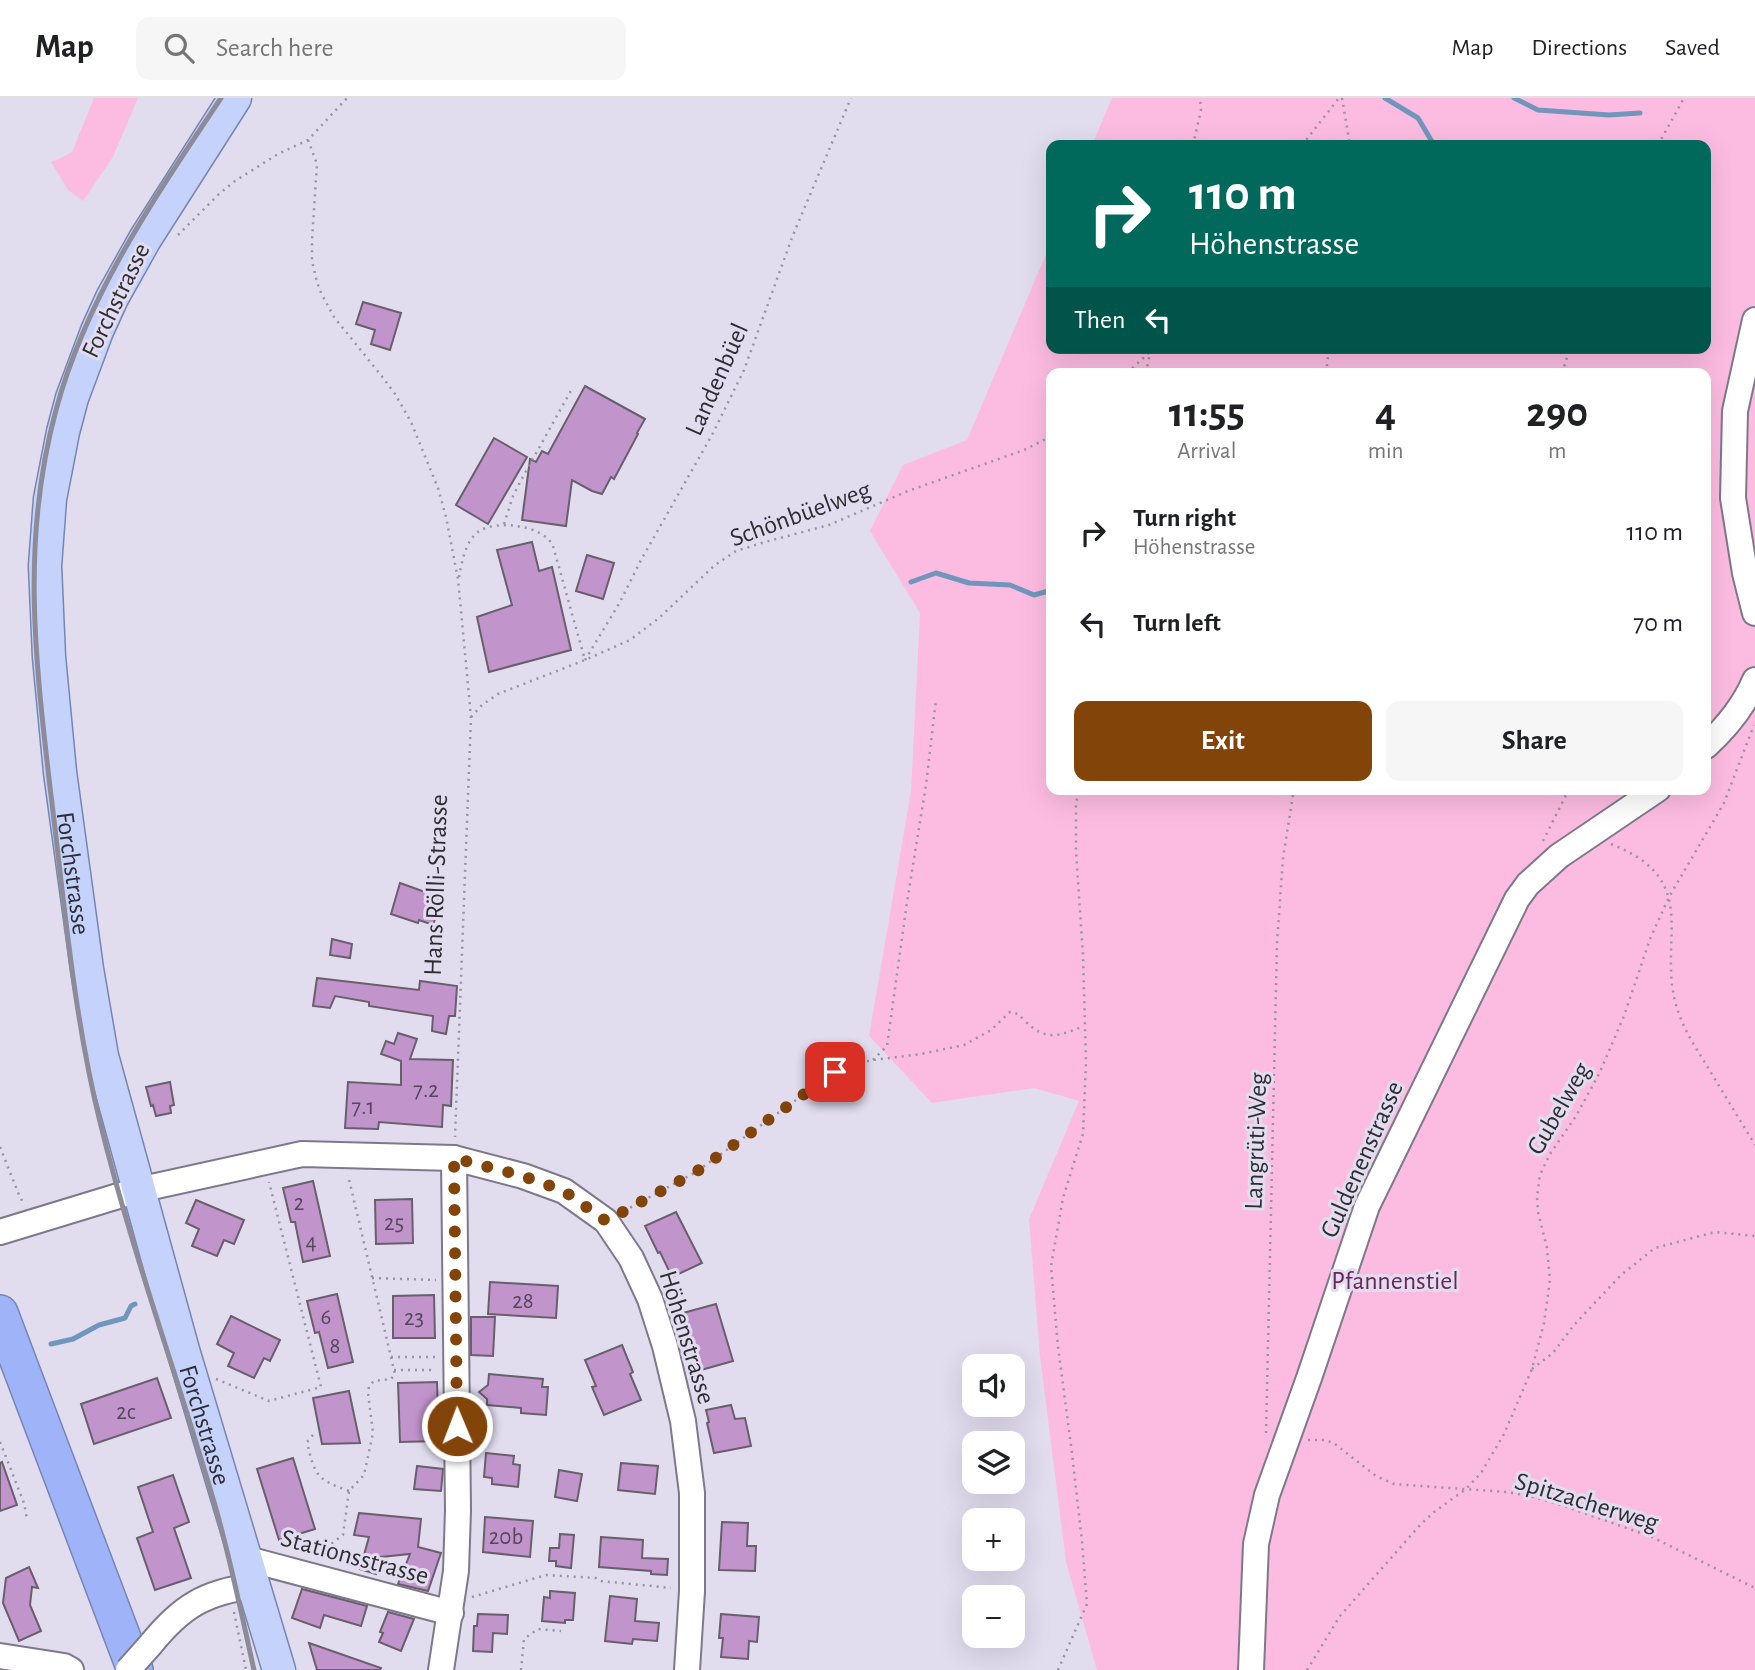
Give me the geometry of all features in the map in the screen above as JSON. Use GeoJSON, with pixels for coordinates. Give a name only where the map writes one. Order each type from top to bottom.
{"type":"FeatureCollection","features":[{"type":"Feature","properties":{"kind":"highway"},"geometry":{"type":"LineString","coordinates":[[0,1313],[143,1657]]}},
{"type":"Feature","properties":{"kind":"highway"},"geometry":{"type":"LineString","coordinates":[[0,1358],[119,1670]]}},
{"type":"Feature","properties":{"kind":"main road","name":"Forchstrasse"},"geometry":{"type":"LineString","coordinates":[[235,98],[145,239],[97,331],[72,398],[53,479],[45,566],[48,657],[60,772],[87,969],[102,1056],[242,1578],[279,1670]]}},
{"type":"Feature","properties":{"kind":"street"},"geometry":{"type":"LineString","coordinates":[[1755,320],[1735,411],[1733,498],[1745,573],[1755,613]]}},
{"type":"Feature","properties":{"kind":"street"},"geometry":{"type":"LineString","coordinates":[[1711,741],[1733,718],[1755,680]]}},
{"type":"Feature","properties":{"kind":"street","name":"Guldenenstrasse"},"geometry":{"type":"LineString","coordinates":[[1251,1670],[1256,1544],[1276,1443],[1367,1206],[1517,899],[1528,884],[1559,856],[1649,795]]}},
{"type":"Feature","properties":{"kind":"street","name":"Höhenstrasse"},"geometry":{"type":"LineString","coordinates":[[9,1230],[138,1190],[302,1154],[454,1158],[523,1176],[564,1191],[606,1221],[631,1258],[650,1299],[665,1346],[683,1421],[692,1493],[692,1591],[687,1670]]}},
{"type":"Feature","properties":{"kind":"street"},"geometry":{"type":"LineString","coordinates":[[441,1670],[456,1571],[458,1510],[454,1158]]}},
{"type":"Feature","properties":{"kind":"street","name":"Stationsstrasse"},"geometry":{"type":"LineString","coordinates":[[242,1578],[309,1575],[451,1608]]}},
{"type":"Feature","properties":{"kind":"street"},"geometry":{"type":"LineString","coordinates":[[128,1670],[143,1657],[168,1623],[188,1606],[242,1578]]}},
{"type":"Feature","properties":{"kind":"street"},"geometry":{"type":"LineString","coordinates":[[0,1656],[64,1666],[71,1670]]}},
{"type":"Feature","properties":{"kind":"path"},"geometry":{"type":"LineString","coordinates":[[145,239],[168,244],[235,181],[278,154],[308,140],[346,98]]}},
{"type":"Feature","properties":{"kind":"path","name":"Landenbüel"},"geometry":{"type":"LineString","coordinates":[[585,660],[712,435],[744,370],[793,235],[851,98]]}},
{"type":"Feature","properties":{"kind":"path"},"geometry":{"type":"LineString","coordinates":[[1194,140],[1201,110],[1200,98]]}},
{"type":"Feature","properties":{"kind":"path"},"geometry":{"type":"LineString","coordinates":[[1306,140],[1341,98]]}},
{"type":"Feature","properties":{"kind":"path"},"geometry":{"type":"LineString","coordinates":[[1341,98],[1349,140]]}},
{"type":"Feature","properties":{"kind":"path"},"geometry":{"type":"LineString","coordinates":[[1661,140],[1684,98]]}},
{"type":"Feature","properties":{"kind":"path","name":"Hans Rölli-Strasse"},"geometry":{"type":"LineString","coordinates":[[308,140],[317,164],[312,240],[312,261],[317,282],[334,317],[389,387],[411,422],[438,488],[458,579],[471,717],[454,1158]]}},
{"type":"Feature","properties":{"kind":"path"},"geometry":{"type":"LineString","coordinates":[[1132,368],[1148,354]]}},
{"type":"Feature","properties":{"kind":"path"},"geometry":{"type":"LineString","coordinates":[[504,524],[520,482],[573,387]]}},
{"type":"Feature","properties":{"kind":"path","name":"Schönbüelweg"},"geometry":{"type":"LineString","coordinates":[[471,717],[498,694],[614,648],[645,629],[715,565],[736,551],[829,525],[908,491],[1024,450],[1046,439]]}},
{"type":"Feature","properties":{"kind":"path"},"geometry":{"type":"LineString","coordinates":[[458,579],[464,554],[474,537],[485,528],[504,524],[548,537],[585,660]]}},
{"type":"Feature","properties":{"kind":"path"},"geometry":{"type":"LineString","coordinates":[[873,1060],[887,1045],[936,700]]}},
{"type":"Feature","properties":{"kind":"path","name":"Gubelweg"},"geometry":{"type":"LineString","coordinates":[[1307,1670],[1340,1616],[1391,1555],[1434,1512],[1466,1489],[1481,1473],[1495,1451],[1532,1369],[1544,1323],[1550,1280],[1548,1248],[1536,1197],[1540,1175],[1599,1074],[1624,1016],[1650,939],[1669,897],[1724,803],[1755,722]]}},
{"type":"Feature","properties":{"kind":"path"},"geometry":{"type":"LineString","coordinates":[[1058,1670],[1087,1604],[1051,1266],[1063,1198],[1083,1134],[1086,1062],[1076,850],[1077,795]]}},
{"type":"Feature","properties":{"kind":"path","name":"Langrüti-Weg"},"geometry":{"type":"LineString","coordinates":[[1276,1443],[1269,1263],[1277,943],[1283,858],[1293,795]]}},
{"type":"Feature","properties":{"kind":"path"},"geometry":{"type":"LineString","coordinates":[[1542,844],[1566,795]]}},
{"type":"Feature","properties":{"kind":"path"},"geometry":{"type":"LineString","coordinates":[[1587,838],[1620,848],[1646,863],[1656,873],[1669,897],[1672,919],[1670,969],[1675,1003],[1681,1020],[1755,1145]]}},
{"type":"Feature","properties":{"kind":"path"},"geometry":{"type":"LineString","coordinates":[[606,1221],[696,1172],[835,1072],[873,1060],[964,1045],[991,1031],[1010,1013],[1016,1013],[1036,1032],[1057,1036],[1085,1026]]}},
{"type":"Feature","properties":{"kind":"path"},"geometry":{"type":"LineString","coordinates":[[0,1147],[19,1195]]}},
{"type":"Feature","properties":{"kind":"path"},"geometry":{"type":"LineString","coordinates":[[309,1575],[319,1553],[343,1535],[349,1491],[364,1475],[373,1433],[369,1386],[374,1381],[391,1379],[395,1374],[344,1154]]}},
{"type":"Feature","properties":{"kind":"path"},"geometry":{"type":"LineString","coordinates":[[217,1380],[269,1401],[321,1387],[264,1162]]}},
{"type":"Feature","properties":{"kind":"path"},"geometry":{"type":"LineString","coordinates":[[1532,1369],[1553,1353],[1574,1325],[1621,1275],[1655,1248],[1715,1232],[1755,1236]]}},
{"type":"Feature","properties":{"kind":"path"},"geometry":{"type":"LineString","coordinates":[[373,1278],[455,1280]]}},
{"type":"Feature","properties":{"kind":"path"},"geometry":{"type":"LineString","coordinates":[[391,1357],[456,1364]]}},
{"type":"Feature","properties":{"kind":"path"},"geometry":{"type":"LineString","coordinates":[[394,1370],[456,1364]]}},
{"type":"Feature","properties":{"kind":"path"},"geometry":{"type":"LineString","coordinates":[[313,1435],[307,1442],[313,1467],[324,1482],[349,1491]]}},
{"type":"Feature","properties":{"kind":"path","name":"Spitzacherweg"},"geometry":{"type":"LineString","coordinates":[[1276,1443],[1326,1440],[1343,1448],[1377,1476],[1394,1484],[1518,1494],[1561,1505],[1652,1537],[1755,1588]]}},
{"type":"Feature","properties":{"kind":"path"},"geometry":{"type":"LineString","coordinates":[[0,1443],[24,1503],[27,1519]]}},
{"type":"Feature","properties":{"kind":"path"},"geometry":{"type":"LineString","coordinates":[[451,1608],[546,1575],[596,1578],[601,1581],[692,1591]]}},
{"type":"Feature","properties":{"kind":"path"},"geometry":{"type":"LineString","coordinates":[[242,1578],[246,1670]]}},
{"type":"Feature","properties":{"kind":"path"},"geometry":{"type":"LineString","coordinates":[[521,1670],[524,1639],[538,1629],[561,1631]]}},
{"type":"Feature","properties":{"kind":"green space"},"geometry":{"type":"Polygon","coordinates":[[[94,98],[138,98],[113,157],[83,201],[68,190],[51,162],[72,152],[94,98]]]}},
{"type":"Feature","properties":{"kind":"green space","name":"Pfannenstiel"},"geometry":{"type":"Polygon","coordinates":[[[1112,98],[1755,98],[1755,1670],[1097,1670],[1066,1562],[1040,1356],[1029,1219],[1079,1101],[1034,1088],[932,1103],[869,1036],[911,791],[920,613],[870,531],[903,465],[967,440],[1046,254],[1046,354],[1711,354],[1711,140],[1094,140],[1112,98]]]}},
{"type":"Feature","properties":{"kind":"building"},"geometry":{"type":"Polygon","coordinates":[[[363,302],[401,313],[390,350],[371,344],[375,330],[356,324],[363,302]]]}},
{"type":"Feature","properties":{"kind":"building"},"geometry":{"type":"Polygon","coordinates":[[[585,386],[645,419],[638,434],[614,479],[611,477],[602,494],[572,480],[566,526],[522,520],[530,459],[536,462],[542,451],[548,454],[585,386]]]}},
{"type":"Feature","properties":{"kind":"building"},"geometry":{"type":"Polygon","coordinates":[[[494,438],[527,457],[488,524],[456,505],[494,438]]]}},
{"type":"Feature","properties":{"kind":"building"},"geometry":{"type":"Polygon","coordinates":[[[532,542],[539,571],[552,567],[571,650],[489,672],[477,617],[512,605],[497,550],[532,542]]]}},
{"type":"Feature","properties":{"kind":"building"},"geometry":{"type":"Polygon","coordinates":[[[587,555],[614,563],[603,599],[576,591],[587,555]]]}},
{"type":"Feature","properties":{"kind":"building"},"geometry":{"type":"Polygon","coordinates":[[[400,883],[442,898],[433,925],[391,914],[400,883]]]}},
{"type":"Feature","properties":{"kind":"building"},"geometry":{"type":"Polygon","coordinates":[[[332,939],[352,944],[350,958],[330,955],[332,939]]]}},
{"type":"Feature","properties":{"kind":"building"},"geometry":{"type":"Polygon","coordinates":[[[317,978],[419,990],[420,981],[457,986],[455,1016],[449,1016],[446,1034],[432,1031],[433,1016],[369,1006],[369,1002],[335,996],[330,1008],[313,1006],[317,978]]]}},
{"type":"Feature","properties":{"kind":"building"},"geometry":{"type":"Polygon","coordinates":[[[398,1033],[417,1039],[410,1059],[453,1060],[451,1106],[443,1105],[442,1127],[379,1122],[378,1129],[345,1128],[348,1082],[401,1085],[401,1061],[381,1054],[386,1041],[394,1044],[398,1033]]]}},
{"type":"Feature","properties":{"kind":"building"},"geometry":{"type":"Polygon","coordinates":[[[170,1082],[174,1105],[170,1106],[171,1113],[156,1116],[146,1087],[170,1082]]]}},
{"type":"Feature","properties":{"kind":"building"},"geometry":{"type":"Polygon","coordinates":[[[313,1181],[330,1256],[303,1262],[295,1222],[291,1222],[283,1188],[313,1181]]]}},
{"type":"Feature","properties":{"kind":"building"},"geometry":{"type":"Polygon","coordinates":[[[412,1199],[413,1243],[376,1244],[375,1200],[412,1199]]]}},
{"type":"Feature","properties":{"kind":"building"},"geometry":{"type":"Polygon","coordinates":[[[196,1200],[244,1220],[234,1244],[224,1240],[217,1256],[192,1246],[199,1229],[186,1223],[196,1200]]]}},
{"type":"Feature","properties":{"kind":"building"},"geometry":{"type":"Polygon","coordinates":[[[676,1212],[702,1263],[672,1277],[645,1226],[676,1212]]]}},
{"type":"Feature","properties":{"kind":"building"},"geometry":{"type":"Polygon","coordinates":[[[490,1282],[558,1286],[556,1318],[488,1314],[490,1282]]]}},
{"type":"Feature","properties":{"kind":"building"},"geometry":{"type":"Polygon","coordinates":[[[337,1294],[353,1362],[328,1368],[319,1332],[315,1333],[307,1301],[337,1294]]]}},
{"type":"Feature","properties":{"kind":"building"},"geometry":{"type":"Polygon","coordinates":[[[434,1295],[435,1338],[393,1338],[393,1296],[434,1295]]]}},
{"type":"Feature","properties":{"kind":"building"},"geometry":{"type":"Polygon","coordinates":[[[716,1304],[733,1361],[701,1370],[683,1313],[716,1304]]]}},
{"type":"Feature","properties":{"kind":"building"},"geometry":{"type":"Polygon","coordinates":[[[231,1316],[280,1340],[270,1361],[264,1358],[254,1378],[228,1366],[234,1353],[217,1344],[231,1316]]]}},
{"type":"Feature","properties":{"kind":"building"},"geometry":{"type":"Polygon","coordinates":[[[471,1317],[495,1317],[493,1356],[471,1355],[471,1317]]]}},
{"type":"Feature","properties":{"kind":"building"},"geometry":{"type":"Polygon","coordinates":[[[622,1345],[641,1400],[604,1415],[592,1387],[596,1386],[585,1360],[622,1345]]]}},
{"type":"Feature","properties":{"kind":"building"},"geometry":{"type":"Polygon","coordinates":[[[489,1374],[543,1379],[542,1387],[548,1387],[546,1415],[521,1413],[521,1408],[487,1405],[487,1399],[479,1392],[488,1385],[489,1374]]]}},
{"type":"Feature","properties":{"kind":"building"},"geometry":{"type":"Polygon","coordinates":[[[157,1378],[171,1418],[94,1444],[81,1404],[157,1378]]]}},
{"type":"Feature","properties":{"kind":"building"},"geometry":{"type":"Polygon","coordinates":[[[437,1382],[439,1441],[400,1442],[398,1383],[437,1382]]]}},
{"type":"Feature","properties":{"kind":"building"},"geometry":{"type":"Polygon","coordinates":[[[349,1391],[360,1443],[322,1444],[313,1398],[349,1391]]]}},
{"type":"Feature","properties":{"kind":"building"},"geometry":{"type":"Polygon","coordinates":[[[731,1405],[735,1419],[745,1418],[751,1446],[714,1453],[706,1410],[731,1405]]]}},
{"type":"Feature","properties":{"kind":"building"},"geometry":{"type":"Polygon","coordinates":[[[486,1453],[514,1456],[513,1464],[520,1465],[518,1487],[492,1484],[492,1478],[484,1477],[486,1453]]]}},
{"type":"Feature","properties":{"kind":"building"},"geometry":{"type":"Polygon","coordinates":[[[293,1458],[315,1529],[279,1540],[257,1469],[293,1458]]]}},
{"type":"Feature","properties":{"kind":"building"},"geometry":{"type":"Polygon","coordinates":[[[2,1462],[17,1505],[0,1511],[0,1463],[2,1462]]]}},
{"type":"Feature","properties":{"kind":"building"},"geometry":{"type":"Polygon","coordinates":[[[621,1463],[658,1466],[655,1494],[618,1490],[621,1463]]]}},
{"type":"Feature","properties":{"kind":"building"},"geometry":{"type":"Polygon","coordinates":[[[417,1466],[443,1469],[441,1491],[414,1489],[417,1466]]]}},
{"type":"Feature","properties":{"kind":"building"},"geometry":{"type":"Polygon","coordinates":[[[559,1470],[582,1474],[577,1501],[555,1497],[559,1470]]]}},
{"type":"Feature","properties":{"kind":"building"},"geometry":{"type":"Polygon","coordinates":[[[173,1475],[189,1522],[174,1528],[191,1578],[155,1590],[137,1538],[153,1532],[138,1487],[173,1475]]]}},
{"type":"Feature","properties":{"kind":"building"},"geometry":{"type":"Polygon","coordinates":[[[359,1513],[421,1519],[418,1547],[441,1553],[428,1591],[398,1584],[410,1554],[381,1557],[376,1574],[360,1569],[369,1537],[354,1535],[359,1513]]]}},
{"type":"Feature","properties":{"kind":"building"},"geometry":{"type":"Polygon","coordinates":[[[485,1517],[533,1521],[530,1557],[483,1552],[485,1517]]]}},
{"type":"Feature","properties":{"kind":"building"},"geometry":{"type":"Polygon","coordinates":[[[722,1522],[748,1523],[747,1546],[756,1546],[755,1571],[719,1570],[722,1522]]]}},
{"type":"Feature","properties":{"kind":"building"},"geometry":{"type":"Polygon","coordinates":[[[560,1534],[574,1535],[571,1568],[556,1566],[556,1561],[549,1561],[550,1548],[559,1548],[560,1534]]]}},
{"type":"Feature","properties":{"kind":"building"},"geometry":{"type":"Polygon","coordinates":[[[601,1537],[643,1540],[642,1558],[668,1559],[667,1575],[651,1574],[651,1571],[599,1567],[601,1537]]]}},
{"type":"Feature","properties":{"kind":"building"},"geometry":{"type":"Polygon","coordinates":[[[29,1567],[38,1588],[32,1587],[30,1605],[41,1631],[19,1641],[3,1603],[6,1578],[29,1567]]]}},
{"type":"Feature","properties":{"kind":"building"},"geometry":{"type":"Polygon","coordinates":[[[302,1589],[367,1606],[361,1626],[324,1615],[320,1628],[292,1618],[302,1589]]]}},
{"type":"Feature","properties":{"kind":"building"},"geometry":{"type":"Polygon","coordinates":[[[550,1591],[575,1593],[573,1620],[565,1620],[565,1623],[542,1621],[544,1597],[550,1598],[550,1591]]]}},
{"type":"Feature","properties":{"kind":"building"},"geometry":{"type":"Polygon","coordinates":[[[610,1596],[637,1599],[635,1621],[659,1623],[657,1641],[633,1639],[632,1644],[605,1641],[610,1596]]]}},
{"type":"Feature","properties":{"kind":"building"},"geometry":{"type":"Polygon","coordinates":[[[388,1612],[414,1619],[401,1651],[379,1642],[388,1612]]]}},
{"type":"Feature","properties":{"kind":"building"},"geometry":{"type":"Polygon","coordinates":[[[478,1614],[508,1615],[507,1634],[493,1633],[492,1652],[473,1651],[474,1626],[477,1626],[478,1614]]]}},
{"type":"Feature","properties":{"kind":"building"},"geometry":{"type":"Polygon","coordinates":[[[721,1614],[759,1617],[757,1642],[749,1641],[748,1659],[721,1657],[721,1614]]]}},
{"type":"Feature","properties":{"kind":"building"},"geometry":{"type":"Polygon","coordinates":[[[309,1643],[381,1668],[317,1670],[309,1643]]]}},
{"type":"Feature","properties":{"kind":"waterway"},"geometry":{"type":"LineString","coordinates":[[1385,98],[1418,118],[1431,140]]}},
{"type":"Feature","properties":{"kind":"waterway"},"geometry":{"type":"LineString","coordinates":[[1514,98],[1538,110],[1609,115],[1640,113]]}},
{"type":"Feature","properties":{"kind":"waterway"},"geometry":{"type":"LineString","coordinates":[[911,582],[936,573],[969,583],[1010,585],[1034,595],[1046,592]]}},
{"type":"Feature","properties":{"kind":"waterway"},"geometry":{"type":"LineString","coordinates":[[51,1344],[73,1339],[99,1325],[125,1318],[135,1304]]}},
{"type":"Feature","properties":{"kind":"railway"},"geometry":{"type":"LineString","coordinates":[[221,98],[125,248],[104,287],[69,368],[45,458],[38,505],[34,598],[50,787],[70,956],[91,1081],[126,1220],[216,1509],[254,1670]]}},
{"type":"Feature","properties":{"kind":"route"},"geometry":{"type":"LineString","coordinates":[[457,1426],[454,1158],[523,1176],[564,1191],[606,1221],[696,1172],[835,1072]]}}]}
